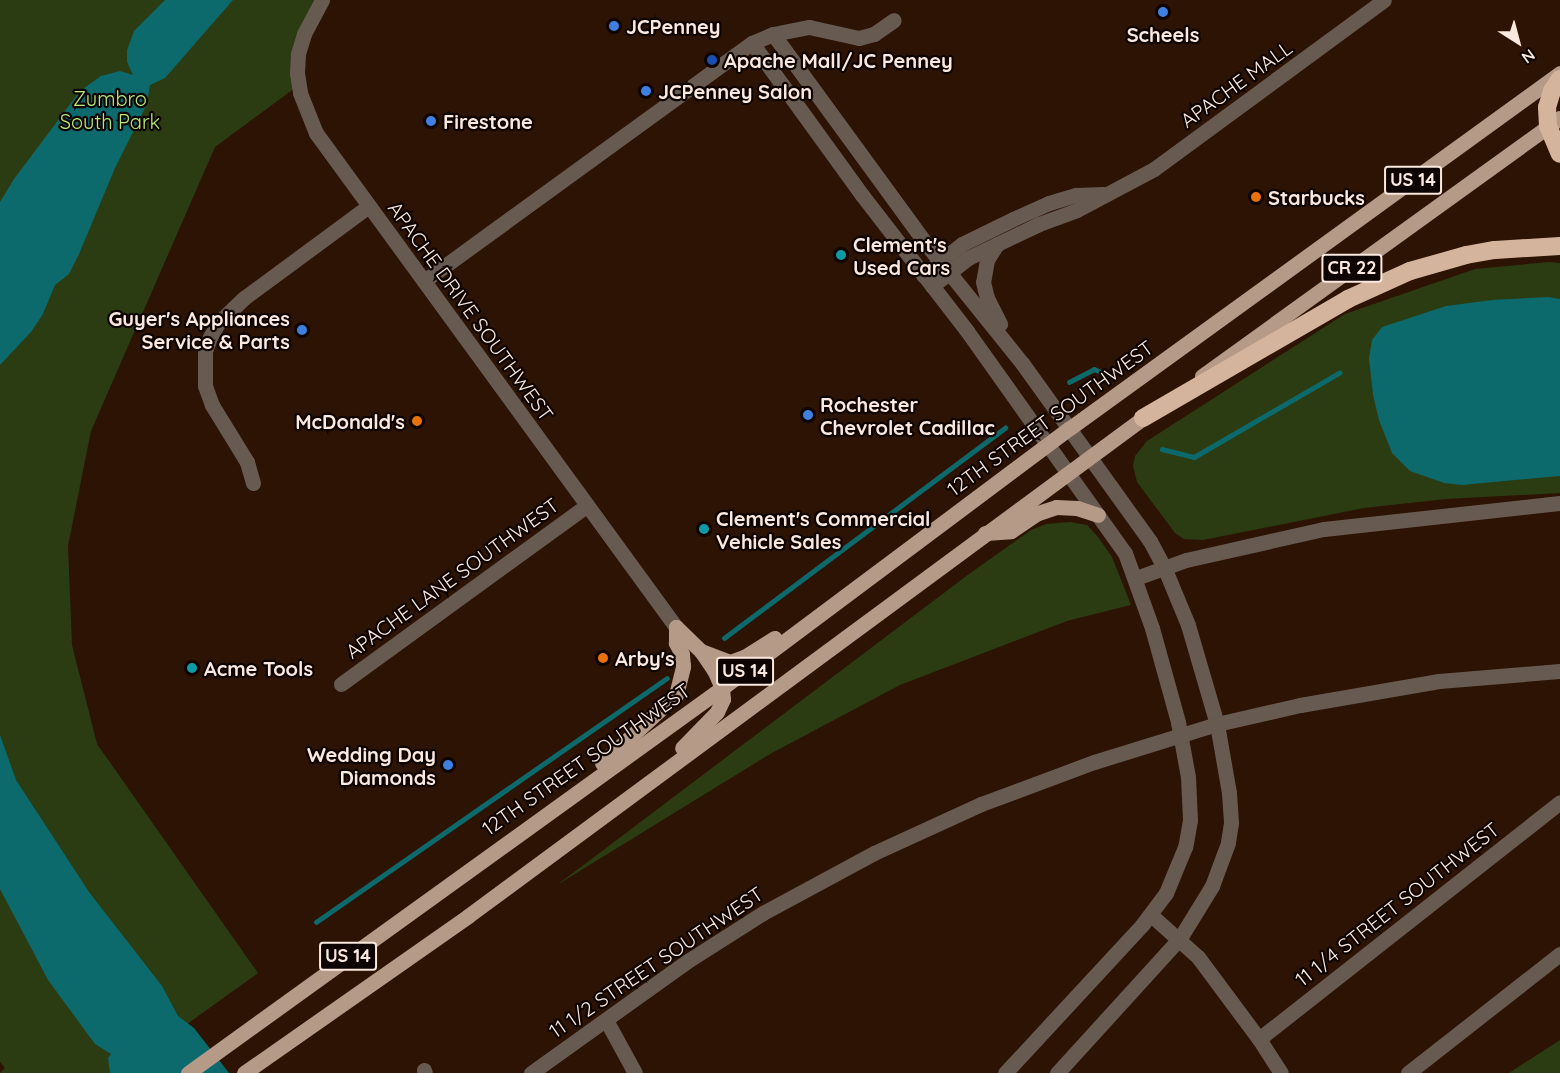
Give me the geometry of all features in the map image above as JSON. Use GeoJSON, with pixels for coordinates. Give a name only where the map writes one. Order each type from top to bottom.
{"type":"FeatureCollection","features":[{"type":"Feature","properties":{"kind":"highway"},"geometry":{"type":"LineString","coordinates":[[1560,79],[1549,99],[1560,154]]}},
{"type":"Feature","properties":{"kind":"highway","name":"US 14"},"geometry":{"type":"LineString","coordinates":[[1143,418],[1348,299],[1410,271],[1456,257],[1495,250],[1560,246]]}},
{"type":"Feature","properties":{"kind":"main road","name":"12TH STREET SOUTHWEST"},"geometry":{"type":"LineString","coordinates":[[188,1073],[565,798],[722,688],[1048,444],[1560,73]]}},
{"type":"Feature","properties":{"kind":"main road","name":"CR 22"},"geometry":{"type":"LineString","coordinates":[[1143,418],[1554,122]]}},
{"type":"Feature","properties":{"kind":"main road","name":"US 14"},"geometry":{"type":"LineString","coordinates":[[244,1073],[468,916],[1143,418]]}},
{"type":"Feature","properties":{"kind":"main road"},"geometry":{"type":"LineString","coordinates":[[986,533],[1011,531],[1038,513],[1056,507],[1077,508],[1098,515]]}},
{"type":"Feature","properties":{"kind":"main road"},"geometry":{"type":"LineString","coordinates":[[640,789],[717,712],[723,699],[722,688],[701,651],[676,627]]}},
{"type":"Feature","properties":{"kind":"main road"},"geometry":{"type":"LineString","coordinates":[[565,798],[676,695],[684,666],[682,654],[676,643],[676,627]]}},
{"type":"Feature","properties":{"kind":"main road"},"geometry":{"type":"LineString","coordinates":[[701,651],[729,662],[744,657],[777,636],[796,633]]}},
{"type":"Feature","properties":{"kind":"street","name":"APACHE DRIVE SOUTHWEST"},"geometry":{"type":"LineString","coordinates":[[322,0],[304,34],[298,54],[300,93],[316,133],[676,627]]}},
{"type":"Feature","properties":{"kind":"street","name":"APACHE MALL"},"geometry":{"type":"LineString","coordinates":[[946,266],[1077,210],[1154,169],[1384,0]]}},
{"type":"Feature","properties":{"kind":"street"},"geometry":{"type":"LineString","coordinates":[[424,281],[752,43],[773,34],[809,27],[859,38],[874,34],[894,20]]}},
{"type":"Feature","properties":{"kind":"street"},"geometry":{"type":"LineString","coordinates":[[773,34],[923,240],[1022,363],[1150,541],[1164,567],[1188,625],[1217,724],[1229,793],[1231,823],[1228,843],[1212,886],[1180,938],[1057,1073]]}},
{"type":"Feature","properties":{"kind":"street"},"geometry":{"type":"LineString","coordinates":[[752,43],[1048,444],[1125,553],[1136,578],[1181,735],[1188,777],[1190,820],[1176,872],[1151,915],[1005,1073]]}},
{"type":"Feature","properties":{"kind":"street"},"geometry":{"type":"LineString","coordinates":[[927,280],[946,266],[962,244],[1049,204],[1076,195],[1109,194]]}},
{"type":"Feature","properties":{"kind":"street"},"geometry":{"type":"LineString","coordinates":[[253,483],[247,462],[212,405],[205,386],[205,351],[210,337],[218,323],[244,298],[369,206]]}},
{"type":"Feature","properties":{"kind":"street"},"geometry":{"type":"LineString","coordinates":[[999,242],[987,260],[983,282],[987,298],[1022,363]]}},
{"type":"Feature","properties":{"kind":"street"},"geometry":{"type":"LineString","coordinates":[[1136,578],[1164,567],[1249,544],[1324,529],[1560,503]]}},
{"type":"Feature","properties":{"kind":"street","name":"APACHE LANE SOUTHWEST"},"geometry":{"type":"LineString","coordinates":[[341,684],[587,506]]}},
{"type":"Feature","properties":{"kind":"street","name":"11 1/2 STREET SOUTHWEST"},"geometry":{"type":"LineString","coordinates":[[531,1073],[686,962],[763,913],[874,854],[981,804],[1094,762],[1217,724],[1335,698],[1439,681],[1560,672]]}},
{"type":"Feature","properties":{"kind":"street","name":"11 1/4 STREET SOUTHWEST"},"geometry":{"type":"LineString","coordinates":[[1259,1039],[1560,802]]}},
{"type":"Feature","properties":{"kind":"street"},"geometry":{"type":"LineString","coordinates":[[1151,915],[1180,938],[1259,1039],[1281,1073]]}},
{"type":"Feature","properties":{"kind":"street"},"geometry":{"type":"LineString","coordinates":[[1408,1073],[1560,954]]}},
{"type":"Feature","properties":{"kind":"street"},"geometry":{"type":"LineString","coordinates":[[606,1020],[635,1073]]}},
{"type":"Feature","properties":{"kind":"green space","name":"Zumbro South Park"},"geometry":{"type":"Polygon","coordinates":[[[0,0],[322,0],[312,19],[299,85],[215,147],[91,431],[68,546],[72,645],[97,744],[258,973],[119,1073],[0,1073],[5,1068],[0,1062],[0,0]]]}},
{"type":"Feature","properties":{"kind":"green space"},"geometry":{"type":"Polygon","coordinates":[[[1560,263],[1560,493],[1446,499],[1364,508],[1203,540],[1184,539],[1175,533],[1137,482],[1133,466],[1135,456],[1147,441],[1345,314],[1475,269],[1560,263]]]}},
{"type":"Feature","properties":{"kind":"green space"},"geometry":{"type":"Polygon","coordinates":[[[1070,522],[1087,525],[1098,537],[1112,557],[1131,605],[1067,621],[900,685],[770,754],[557,885],[969,574],[1031,530],[1046,524],[1070,522]]]}},
{"type":"Feature","properties":{"kind":"green space"},"geometry":{"type":"Polygon","coordinates":[[[1560,1040],[1560,1073],[1509,1073],[1518,1067],[1560,1040]]]}},
{"type":"Feature","properties":{"kind":"water"},"geometry":{"type":"Polygon","coordinates":[[[165,0],[233,0],[165,78],[150,85],[147,104],[115,168],[69,274],[55,285],[43,314],[31,332],[0,365],[0,202],[14,179],[80,91],[101,76],[120,71],[133,75],[127,62],[127,50],[134,31],[165,0]]]}},
{"type":"Feature","properties":{"kind":"water"},"geometry":{"type":"Polygon","coordinates":[[[1548,297],[1560,299],[1560,476],[1462,485],[1444,483],[1410,471],[1392,453],[1379,420],[1373,395],[1369,358],[1372,340],[1382,327],[1446,306],[1492,300],[1548,297]]]}},
{"type":"Feature","properties":{"kind":"water"},"geometry":{"type":"Polygon","coordinates":[[[0,735],[16,780],[89,892],[162,986],[178,1016],[194,1028],[229,1073],[110,1073],[108,1058],[111,1054],[95,1044],[48,980],[0,889],[0,735]]]}},
{"type":"Feature","properties":{"kind":"waterway"},"geometry":{"type":"LineString","coordinates":[[1069,382],[1094,369],[1108,375]]}},
{"type":"Feature","properties":{"kind":"waterway"},"geometry":{"type":"LineString","coordinates":[[1162,449],[1194,457],[1339,373]]}},
{"type":"Feature","properties":{"kind":"waterway"},"geometry":{"type":"LineString","coordinates":[[724,638],[1005,428]]}},
{"type":"Feature","properties":{"kind":"waterway"},"geometry":{"type":"LineString","coordinates":[[316,922],[667,678]]}},
{"type":"Feature","properties":{"kind":"place","name":"Scheels"},"geometry":{"type":"Point","coordinates":[1163,12]}},
{"type":"Feature","properties":{"kind":"place","name":"JCPenney"},"geometry":{"type":"Point","coordinates":[614,26]}},
{"type":"Feature","properties":{"kind":"place","name":"Apache Mall/JC Penney"},"geometry":{"type":"Point","coordinates":[712,60]}},
{"type":"Feature","properties":{"kind":"place","name":"JCPenney Salon"},"geometry":{"type":"Point","coordinates":[646,91]}},
{"type":"Feature","properties":{"kind":"place","name":"Firestone"},"geometry":{"type":"Point","coordinates":[431,121]}},
{"type":"Feature","properties":{"kind":"place","name":"Starbucks"},"geometry":{"type":"Point","coordinates":[1256,197]}},
{"type":"Feature","properties":{"kind":"place","name":"Clement's Used Cars"},"geometry":{"type":"Point","coordinates":[841,255]}},
{"type":"Feature","properties":{"kind":"place","name":"Guyer's Appliances Service & Parts"},"geometry":{"type":"Point","coordinates":[302,330]}},
{"type":"Feature","properties":{"kind":"place","name":"Rochester Chevrolet Cadillac"},"geometry":{"type":"Point","coordinates":[808,415]}},
{"type":"Feature","properties":{"kind":"place","name":"McDonald's"},"geometry":{"type":"Point","coordinates":[417,421]}},
{"type":"Feature","properties":{"kind":"place","name":"Clement's Commercial Vehicle Sales"},"geometry":{"type":"Point","coordinates":[704,529]}},
{"type":"Feature","properties":{"kind":"place","name":"Arby's"},"geometry":{"type":"Point","coordinates":[603,658]}},
{"type":"Feature","properties":{"kind":"place","name":"Acme Tools"},"geometry":{"type":"Point","coordinates":[192,668]}},
{"type":"Feature","properties":{"kind":"place","name":"Wedding Day Diamonds"},"geometry":{"type":"Point","coordinates":[448,765]}}]}
